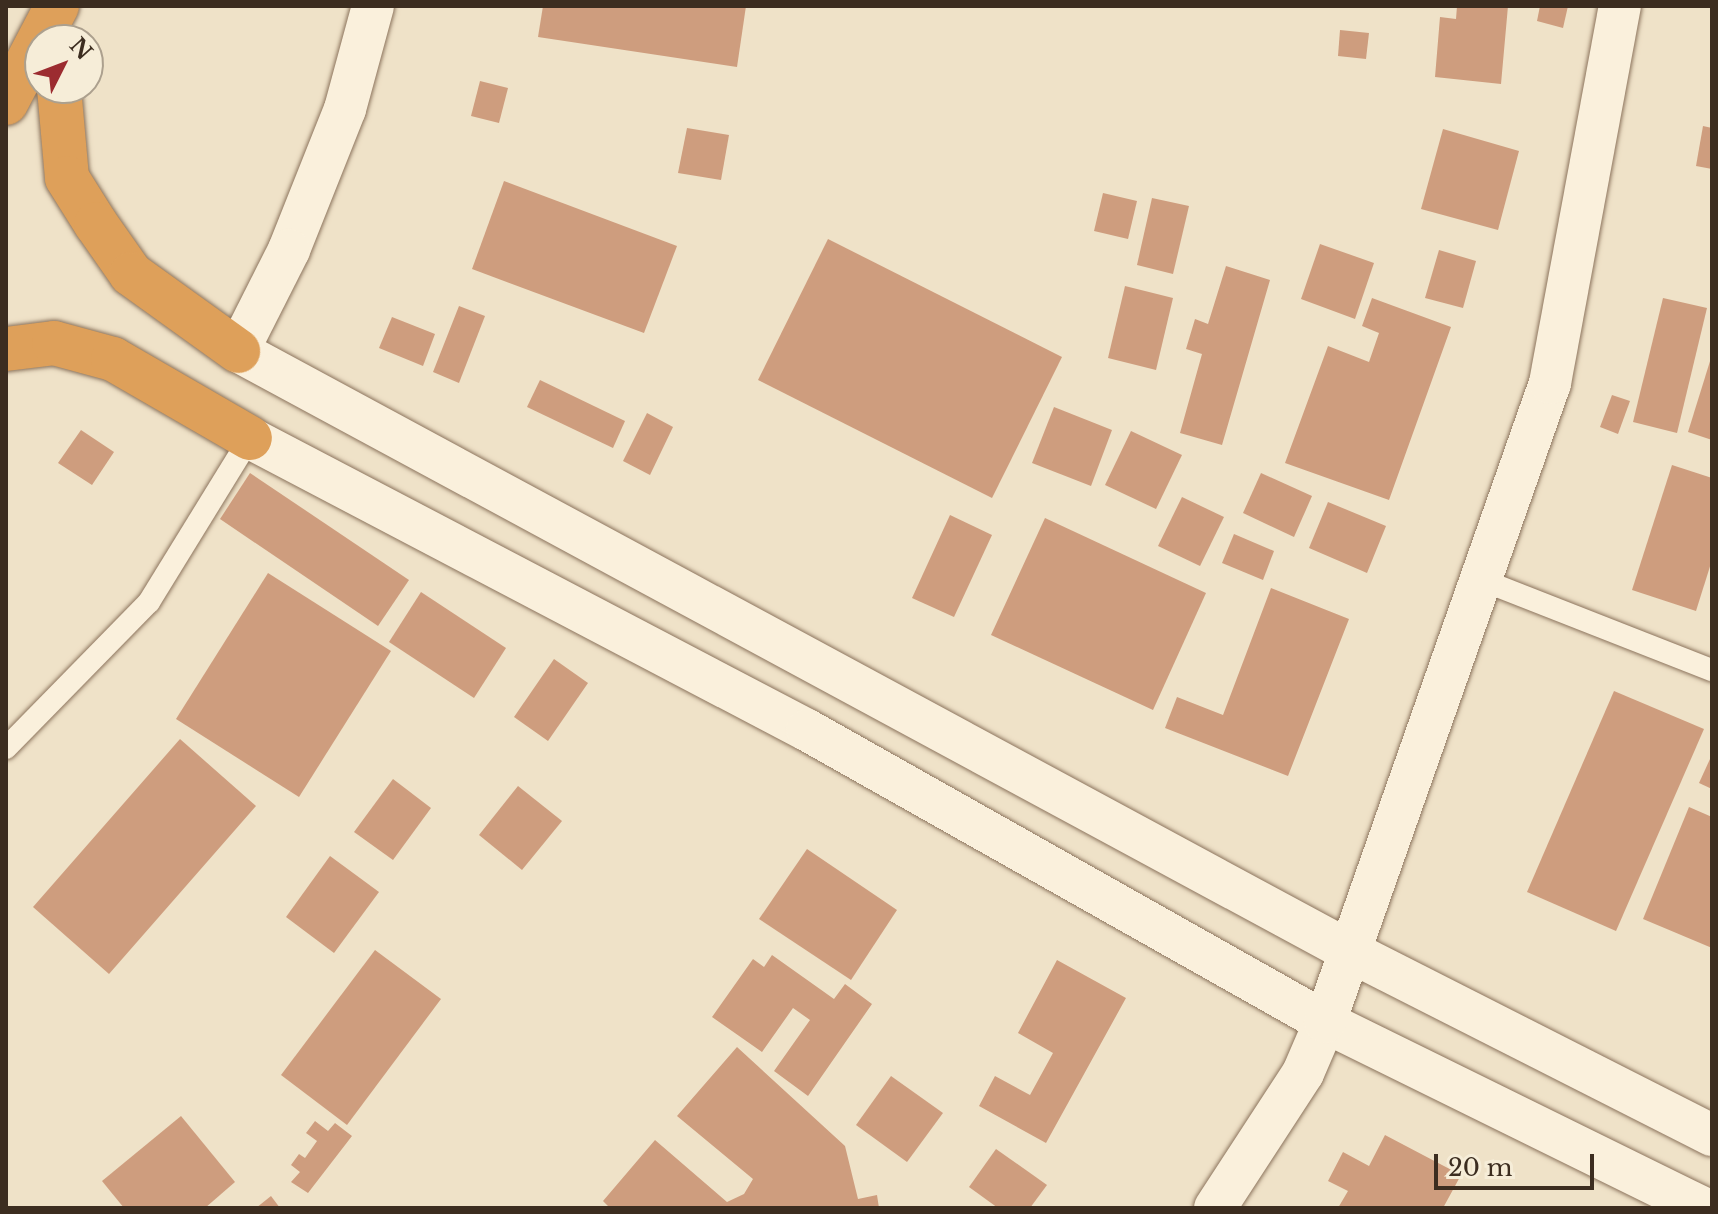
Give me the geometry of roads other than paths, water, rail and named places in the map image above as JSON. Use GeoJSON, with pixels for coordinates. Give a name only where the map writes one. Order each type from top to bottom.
{"type":"FeatureCollection","features":[{"type":"Feature","properties":{"kind":"highway"},"geometry":{"type":"LineString","coordinates":[[6,103],[24,71]]}},
{"type":"Feature","properties":{"kind":"highway"},"geometry":{"type":"LineString","coordinates":[[60,104],[67,178],[131,274],[238,351]]}},
{"type":"Feature","properties":{"kind":"highway"},"geometry":{"type":"LineString","coordinates":[[6,349],[54,343],[113,359],[250,438]]}},
{"type":"Feature","properties":{"kind":"street"},"geometry":{"type":"LineString","coordinates":[[373,6],[345,109],[289,250],[238,351],[1353,953],[1712,1135]]}},
{"type":"Feature","properties":{"kind":"street"},"geometry":{"type":"LineString","coordinates":[[1215,1208],[1303,1073],[1325,1022],[1353,953],[1550,383],[1620,6]]}},
{"type":"Feature","properties":{"kind":"street"},"geometry":{"type":"LineString","coordinates":[[250,438],[807,730],[1325,1022],[1703,1208]]}},
{"type":"Feature","properties":{"kind":"lane"},"geometry":{"type":"LineString","coordinates":[[6,748],[149,602],[250,438]]}},
{"type":"Feature","properties":{"kind":"lane"},"geometry":{"type":"LineString","coordinates":[[1482,580],[1712,670]]}}]}
